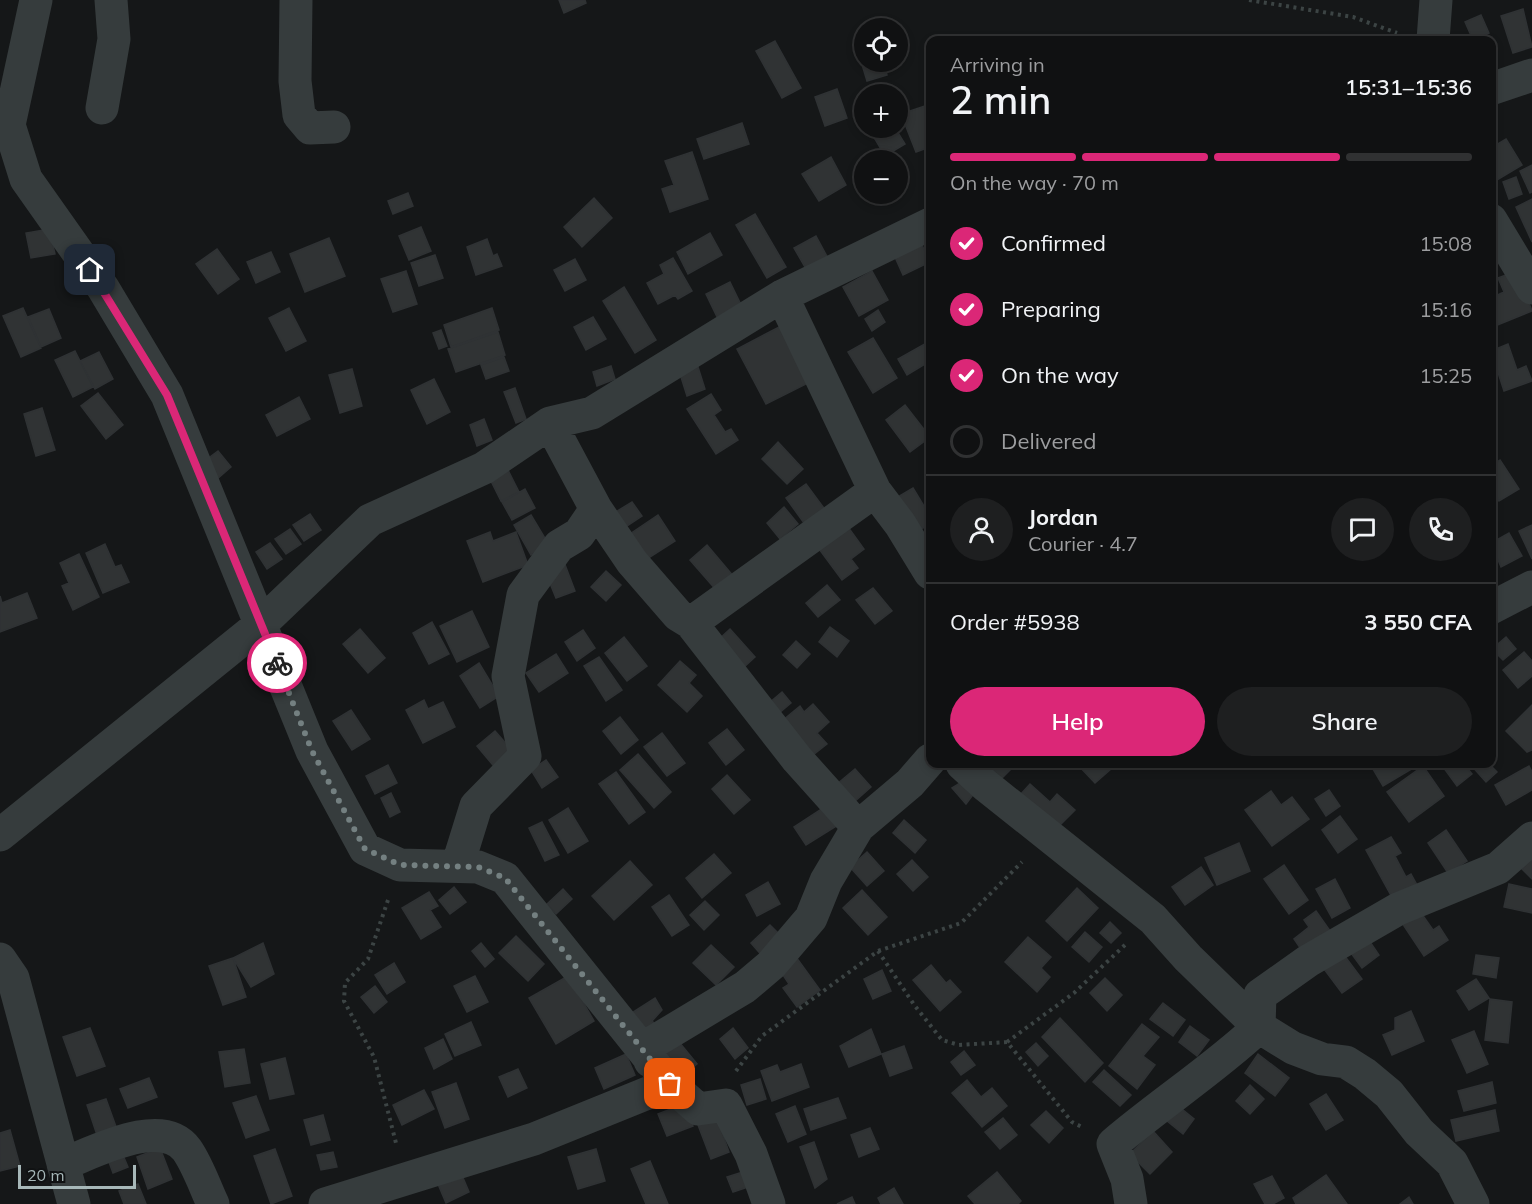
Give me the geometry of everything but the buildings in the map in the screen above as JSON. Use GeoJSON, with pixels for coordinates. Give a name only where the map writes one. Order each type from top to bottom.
{"type":"FeatureCollection","features":[{"type":"Feature","properties":{"kind":"street"},"geometry":{"type":"LineString","coordinates":[[36,0],[9,125],[26,179],[103,288],[167,395],[312,751],[365,849],[400,865],[458,864],[478,867],[505,878],[660,1073],[699,1109],[726,1105],[751,1154],[769,1204]]}},
{"type":"Feature","properties":{"kind":"street"},"geometry":{"type":"LineString","coordinates":[[102,108],[114,39],[111,0]]}},
{"type":"Feature","properties":{"kind":"street"},"geometry":{"type":"LineString","coordinates":[[296,0],[295,81],[299,115],[310,128],[334,127]]}},
{"type":"Feature","properties":{"kind":"street"},"geometry":{"type":"LineString","coordinates":[[1420,36],[1436,0]]}},
{"type":"Feature","properties":{"kind":"street"},"geometry":{"type":"LineString","coordinates":[[1496,87],[1532,75]]}},
{"type":"Feature","properties":{"kind":"street"},"geometry":{"type":"LineString","coordinates":[[0,835],[261,624],[370,520],[484,468],[550,423],[591,413],[782,297],[926,226]]}},
{"type":"Feature","properties":{"kind":"street"},"geometry":{"type":"LineString","coordinates":[[1496,228],[1532,288]]}},
{"type":"Feature","properties":{"kind":"street"},"geometry":{"type":"LineString","coordinates":[[782,297],[874,491],[900,524],[926,566]]}},
{"type":"Feature","properties":{"kind":"street"},"geometry":{"type":"LineString","coordinates":[[550,423],[596,509],[632,562],[678,615],[691,624],[797,759],[858,826]]}},
{"type":"Feature","properties":{"kind":"street"},"geometry":{"type":"LineString","coordinates":[[691,624],[874,491]]}},
{"type":"Feature","properties":{"kind":"street"},"geometry":{"type":"LineString","coordinates":[[458,864],[476,806],[525,756],[508,676],[523,595],[559,546],[579,534],[596,509]]}},
{"type":"Feature","properties":{"kind":"street"},"geometry":{"type":"LineString","coordinates":[[1496,605],[1532,587]]}},
{"type":"Feature","properties":{"kind":"street"},"geometry":{"type":"LineString","coordinates":[[660,1073],[650,1044],[745,987],[771,965],[811,918],[826,881],[858,826],[910,783],[926,765]]}},
{"type":"Feature","properties":{"kind":"street"},"geometry":{"type":"LineString","coordinates":[[966,768],[1048,836],[1154,919],[1188,958],[1259,1027],[1293,1048],[1322,1059],[1346,1062],[1389,1094],[1419,1132],[1452,1163],[1473,1204]]}},
{"type":"Feature","properties":{"kind":"street"},"geometry":{"type":"LineString","coordinates":[[1131,1204],[1127,1179],[1113,1144],[1148,1114],[1223,1060],[1259,1027],[1260,995],[1308,961],[1398,909],[1498,868],[1532,838]]}},
{"type":"Feature","properties":{"kind":"street"},"geometry":{"type":"LineString","coordinates":[[0,959],[12,978],[74,1204]]}},
{"type":"Feature","properties":{"kind":"street"},"geometry":{"type":"LineString","coordinates":[[325,1204],[534,1139],[660,1073]]}},
{"type":"Feature","properties":{"kind":"street"},"geometry":{"type":"LineString","coordinates":[[63,1164],[140,1135],[168,1136],[186,1148],[213,1204]]}},
{"type":"Feature","properties":{"kind":"path"},"geometry":{"type":"LineString","coordinates":[[1249,0],[1353,17],[1410,36]]}},
{"type":"Feature","properties":{"kind":"path"},"geometry":{"type":"LineString","coordinates":[[699,1109],[745,1062],[762,1036],[878,951],[960,923],[1048,836]]}},
{"type":"Feature","properties":{"kind":"path"},"geometry":{"type":"LineString","coordinates":[[400,865],[368,959],[345,983],[345,1001],[374,1057],[406,1178]]}},
{"type":"Feature","properties":{"kind":"path"},"geometry":{"type":"LineString","coordinates":[[878,951],[915,1006],[942,1040],[959,1045],[1007,1042],[1074,993],[1154,919]]}},
{"type":"Feature","properties":{"kind":"path"},"geometry":{"type":"LineString","coordinates":[[1007,1042],[1072,1122],[1113,1144]]}},
{"type":"Feature","properties":{"kind":"way so far"},"geometry":{"type":"LineString","coordinates":[[277,663],[312,751],[365,849],[400,865],[458,864],[478,867],[505,878],[670,1084]]}},
{"type":"Feature","properties":{"kind":"route"},"geometry":{"type":"LineString","coordinates":[[90,270],[167,395],[277,663]]}}]}
